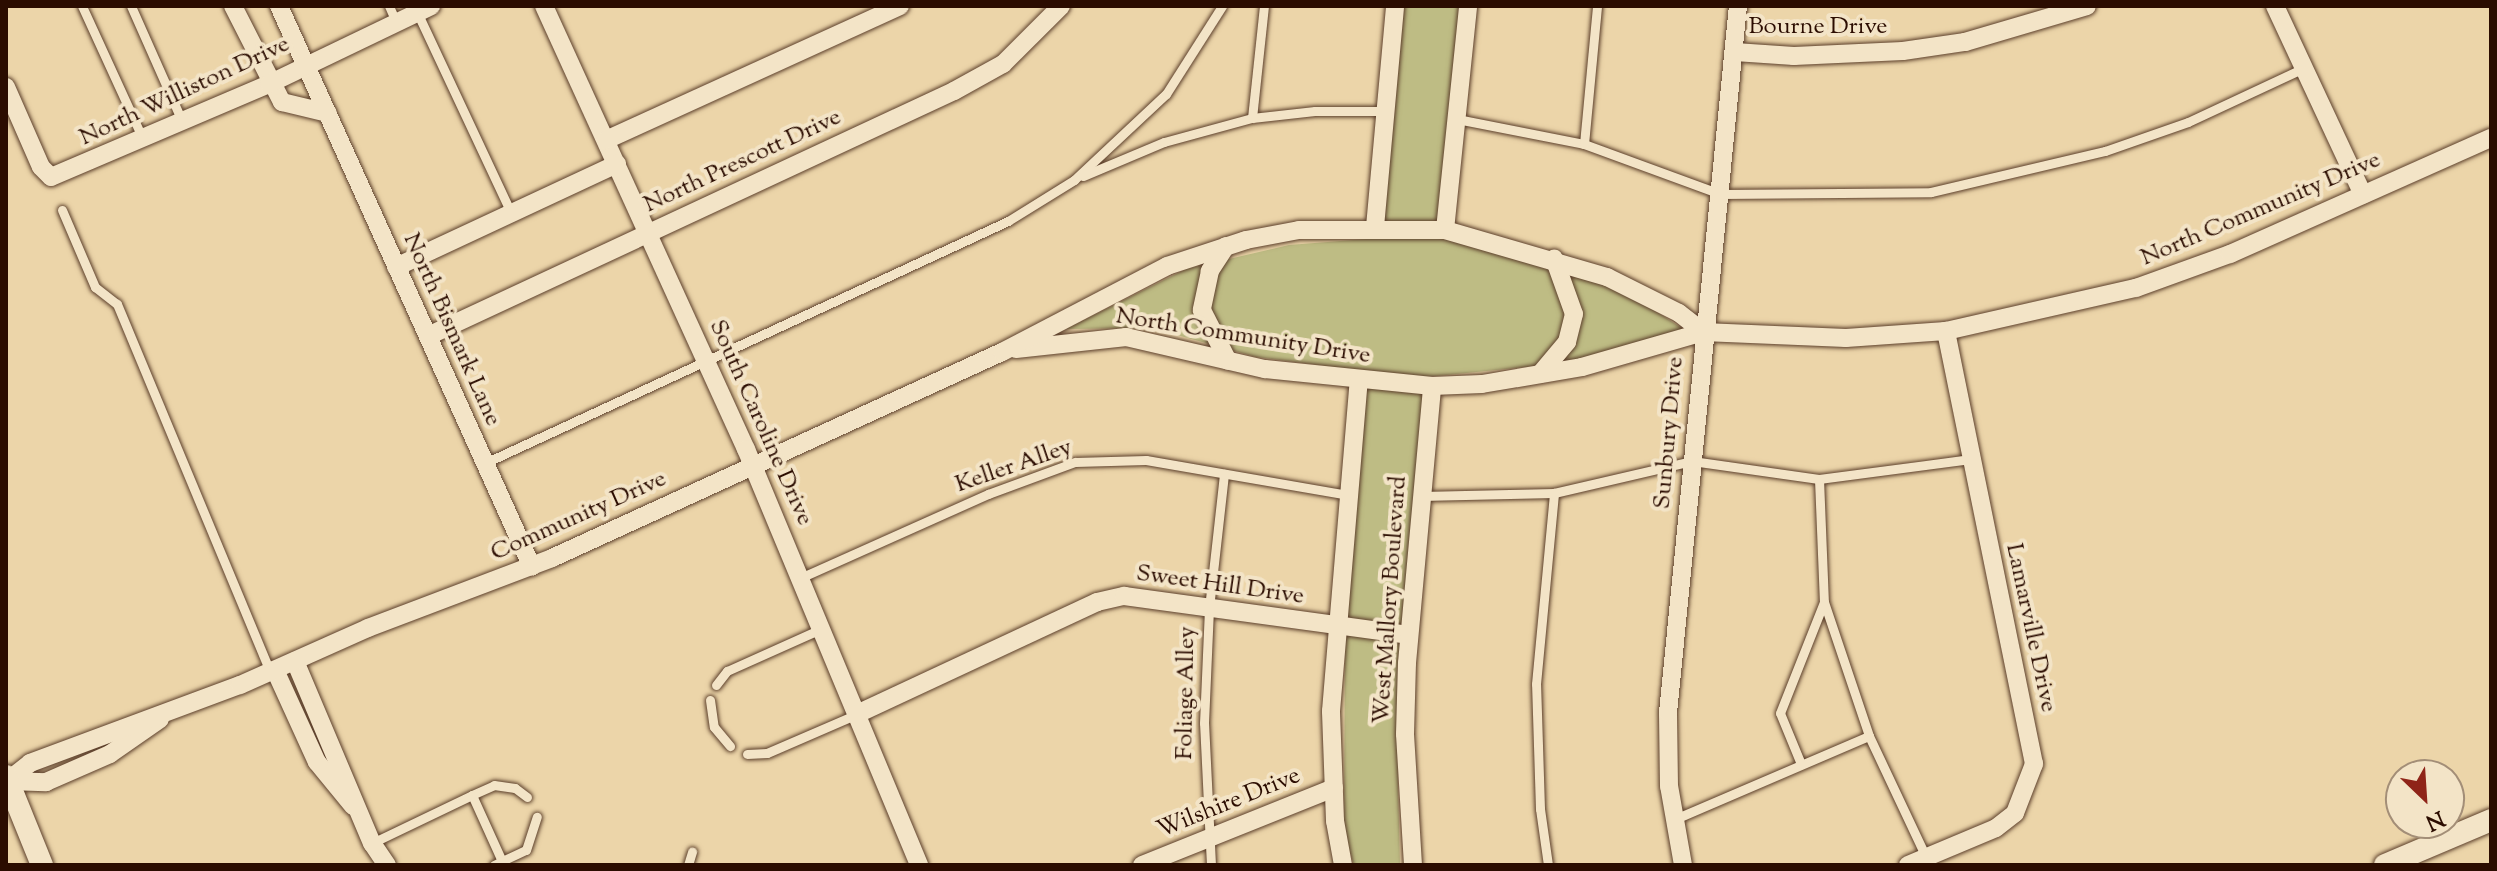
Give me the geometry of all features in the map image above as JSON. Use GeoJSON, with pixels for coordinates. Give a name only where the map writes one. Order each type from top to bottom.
{"type":"FeatureCollection","features":[{"type":"Feature","properties":{"kind":"street"},"geometry":{"type":"LineString","coordinates":[[233,6],[269,84],[282,102],[328,113]]}},
{"type":"Feature","properties":{"kind":"street","name":"North Bismark Lane"},"geometry":{"type":"LineString","coordinates":[[279,6],[532,567]]}},
{"type":"Feature","properties":{"kind":"street","name":"South Caroline Drive"},"geometry":{"type":"LineString","coordinates":[[544,6],[706,359],[919,865]]}},
{"type":"Feature","properties":{"kind":"street"},"geometry":{"type":"LineString","coordinates":[[606,140],[900,6]]}},
{"type":"Feature","properties":{"kind":"street","name":"North Prescott Drive"},"geometry":{"type":"LineString","coordinates":[[428,336],[1003,64],[1061,6]]}},
{"type":"Feature","properties":{"kind":"street"},"geometry":{"type":"LineString","coordinates":[[1375,227],[1395,6]]}},
{"type":"Feature","properties":{"kind":"street"},"geometry":{"type":"LineString","coordinates":[[1445,230],[1468,6]]}},
{"type":"Feature","properties":{"kind":"street","name":"Sunbury Drive"},"geometry":{"type":"LineString","coordinates":[[1683,865],[1675,819],[1668,713],[1703,332],[1721,194],[1738,6]]}},
{"type":"Feature","properties":{"kind":"street","name":"Bourne Drive"},"geometry":{"type":"LineString","coordinates":[[1735,52],[1794,56],[1903,51],[1965,42],[2087,6]]}},
{"type":"Feature","properties":{"kind":"street"},"geometry":{"type":"LineString","coordinates":[[2275,6],[2363,195]]}},
{"type":"Feature","properties":{"kind":"street","name":"North Williston Drive"},"geometry":{"type":"LineString","coordinates":[[6,87],[41,167],[51,177],[269,84],[393,14],[424,9]]}},
{"type":"Feature","properties":{"kind":"street","name":"North Community Drive"},"geometry":{"type":"LineString","coordinates":[[1002,352],[1126,337],[1228,361],[1359,381],[1432,386],[1540,374],[1703,332],[1846,338],[1946,331],[2136,288],[2230,254],[2491,138]]}},
{"type":"Feature","properties":{"kind":"street"},"geometry":{"type":"LineString","coordinates":[[396,267],[617,164]]}},
{"type":"Feature","properties":{"kind":"street"},"geometry":{"type":"LineString","coordinates":[[1002,352],[1167,266],[1226,246],[1299,230],[1375,227],[1445,230],[1554,258],[1651,297],[1703,332]]}},
{"type":"Feature","properties":{"kind":"street"},"geometry":{"type":"LineString","coordinates":[[1226,246],[1210,271],[1202,310],[1228,361]]}},
{"type":"Feature","properties":{"kind":"street"},"geometry":{"type":"LineString","coordinates":[[1540,374],[1567,342],[1574,314],[1554,258]]}},
{"type":"Feature","properties":{"kind":"street","name":"Lamarville Drive"},"geometry":{"type":"LineString","coordinates":[[1908,865],[1996,828],[2015,813],[2034,764],[1946,331]]}},
{"type":"Feature","properties":{"kind":"street","name":"Community Drive"},"geometry":{"type":"LineString","coordinates":[[7,780],[46,782],[110,754],[168,711],[273,671],[368,628],[532,567],[1002,352]]}},
{"type":"Feature","properties":{"kind":"street"},"geometry":{"type":"LineString","coordinates":[[1343,865],[1334,788],[1331,711],[1359,381]]}},
{"type":"Feature","properties":{"kind":"street","name":"West Mallory Boulevard"},"geometry":{"type":"LineString","coordinates":[[1413,865],[1405,734],[1408,635],[1432,386]]}},
{"type":"Feature","properties":{"kind":"street","name":"Sweet Hill Drive"},"geometry":{"type":"LineString","coordinates":[[857,714],[1097,602],[1124,596],[1338,628],[1408,635]]}},
{"type":"Feature","properties":{"kind":"street"},"geometry":{"type":"LineString","coordinates":[[295,661],[372,843],[387,865]]}},
{"type":"Feature","properties":{"kind":"street"},"geometry":{"type":"LineString","coordinates":[[273,671],[317,762],[362,817]]}},
{"type":"Feature","properties":{"kind":"street"},"geometry":{"type":"LineString","coordinates":[[7,780],[42,865]]}},
{"type":"Feature","properties":{"kind":"street","name":"Wilshire Drive"},"geometry":{"type":"LineString","coordinates":[[1142,865],[1334,788]]}},
{"type":"Feature","properties":{"kind":"street"},"geometry":{"type":"LineString","coordinates":[[2385,865],[2491,820]]}},
{"type":"Feature","properties":{"kind":"lane"},"geometry":{"type":"LineString","coordinates":[[82,6],[143,139]]}},
{"type":"Feature","properties":{"kind":"lane"},"geometry":{"type":"LineString","coordinates":[[131,6],[182,121]]}},
{"type":"Feature","properties":{"kind":"lane"},"geometry":{"type":"LineString","coordinates":[[1074,180],[1166,94],[1222,6]]}},
{"type":"Feature","properties":{"kind":"lane"},"geometry":{"type":"LineString","coordinates":[[1252,118],[1264,6]]}},
{"type":"Feature","properties":{"kind":"lane"},"geometry":{"type":"LineString","coordinates":[[1584,144],[1597,6]]}},
{"type":"Feature","properties":{"kind":"lane"},"geometry":{"type":"LineString","coordinates":[[424,9],[511,213]]}},
{"type":"Feature","properties":{"kind":"lane"},"geometry":{"type":"LineString","coordinates":[[1457,119],[1584,144],[1721,194],[1931,192],[2022,174],[2188,122],[2304,68]]}},
{"type":"Feature","properties":{"kind":"lane"},"geometry":{"type":"LineString","coordinates":[[485,463],[1008,221],[1074,180],[1164,142],[1252,118],[1315,111],[1385,111]]}},
{"type":"Feature","properties":{"kind":"lane"},"geometry":{"type":"LineString","coordinates":[[62,210],[95,287],[117,304],[273,671]]}},
{"type":"Feature","properties":{"kind":"lane"},"geometry":{"type":"LineString","coordinates":[[1421,496],[1554,493],[1692,461],[1819,479],[1971,459]]}},
{"type":"Feature","properties":{"kind":"lane","name":"Keller Alley"},"geometry":{"type":"LineString","coordinates":[[800,578],[988,494],[1075,462],[1146,460],[1349,495]]}},
{"type":"Feature","properties":{"kind":"lane","name":"Foliage Alley"},"geometry":{"type":"LineString","coordinates":[[1211,865],[1204,723],[1209,608],[1224,474]]}},
{"type":"Feature","properties":{"kind":"lane"},"geometry":{"type":"LineString","coordinates":[[1819,479],[1824,602],[1869,736],[1926,857]]}},
{"type":"Feature","properties":{"kind":"lane"},"geometry":{"type":"LineString","coordinates":[[1548,865],[1540,809],[1536,684],[1554,493]]}},
{"type":"Feature","properties":{"kind":"lane"},"geometry":{"type":"LineString","coordinates":[[1801,764],[1780,713],[1824,602]]}},
{"type":"Feature","properties":{"kind":"lane"},"geometry":{"type":"LineString","coordinates":[[716,685],[727,671],[821,629]]}},
{"type":"Feature","properties":{"kind":"lane"},"geometry":{"type":"LineString","coordinates":[[710,700],[714,727],[730,746]]}},
{"type":"Feature","properties":{"kind":"lane"},"geometry":{"type":"LineString","coordinates":[[747,754],[767,753],[857,714]]}},
{"type":"Feature","properties":{"kind":"lane"},"geometry":{"type":"LineString","coordinates":[[1675,819],[1869,736]]}},
{"type":"Feature","properties":{"kind":"lane"},"geometry":{"type":"LineString","coordinates":[[372,843],[494,785],[515,788],[527,797]]}},
{"type":"Feature","properties":{"kind":"lane"},"geometry":{"type":"LineString","coordinates":[[472,795],[498,863],[526,850],[537,817]]}},
{"type":"Feature","properties":{"kind":"lane"},"geometry":{"type":"LineString","coordinates":[[688,865],[692,852]]}},
{"type":"Feature","properties":{"kind":"shaded area"},"geometry":{"type":"Polygon","coordinates":[[[1401,6],[1459,6],[1442,226],[1619,287],[1686,331],[1576,362],[1427,377],[1405,609],[1398,784],[1400,865],[1354,865],[1344,834],[1345,614],[1364,371],[1256,357],[1152,328],[1066,329],[1186,269],[1289,245],[1379,238],[1401,6]]]}}]}
